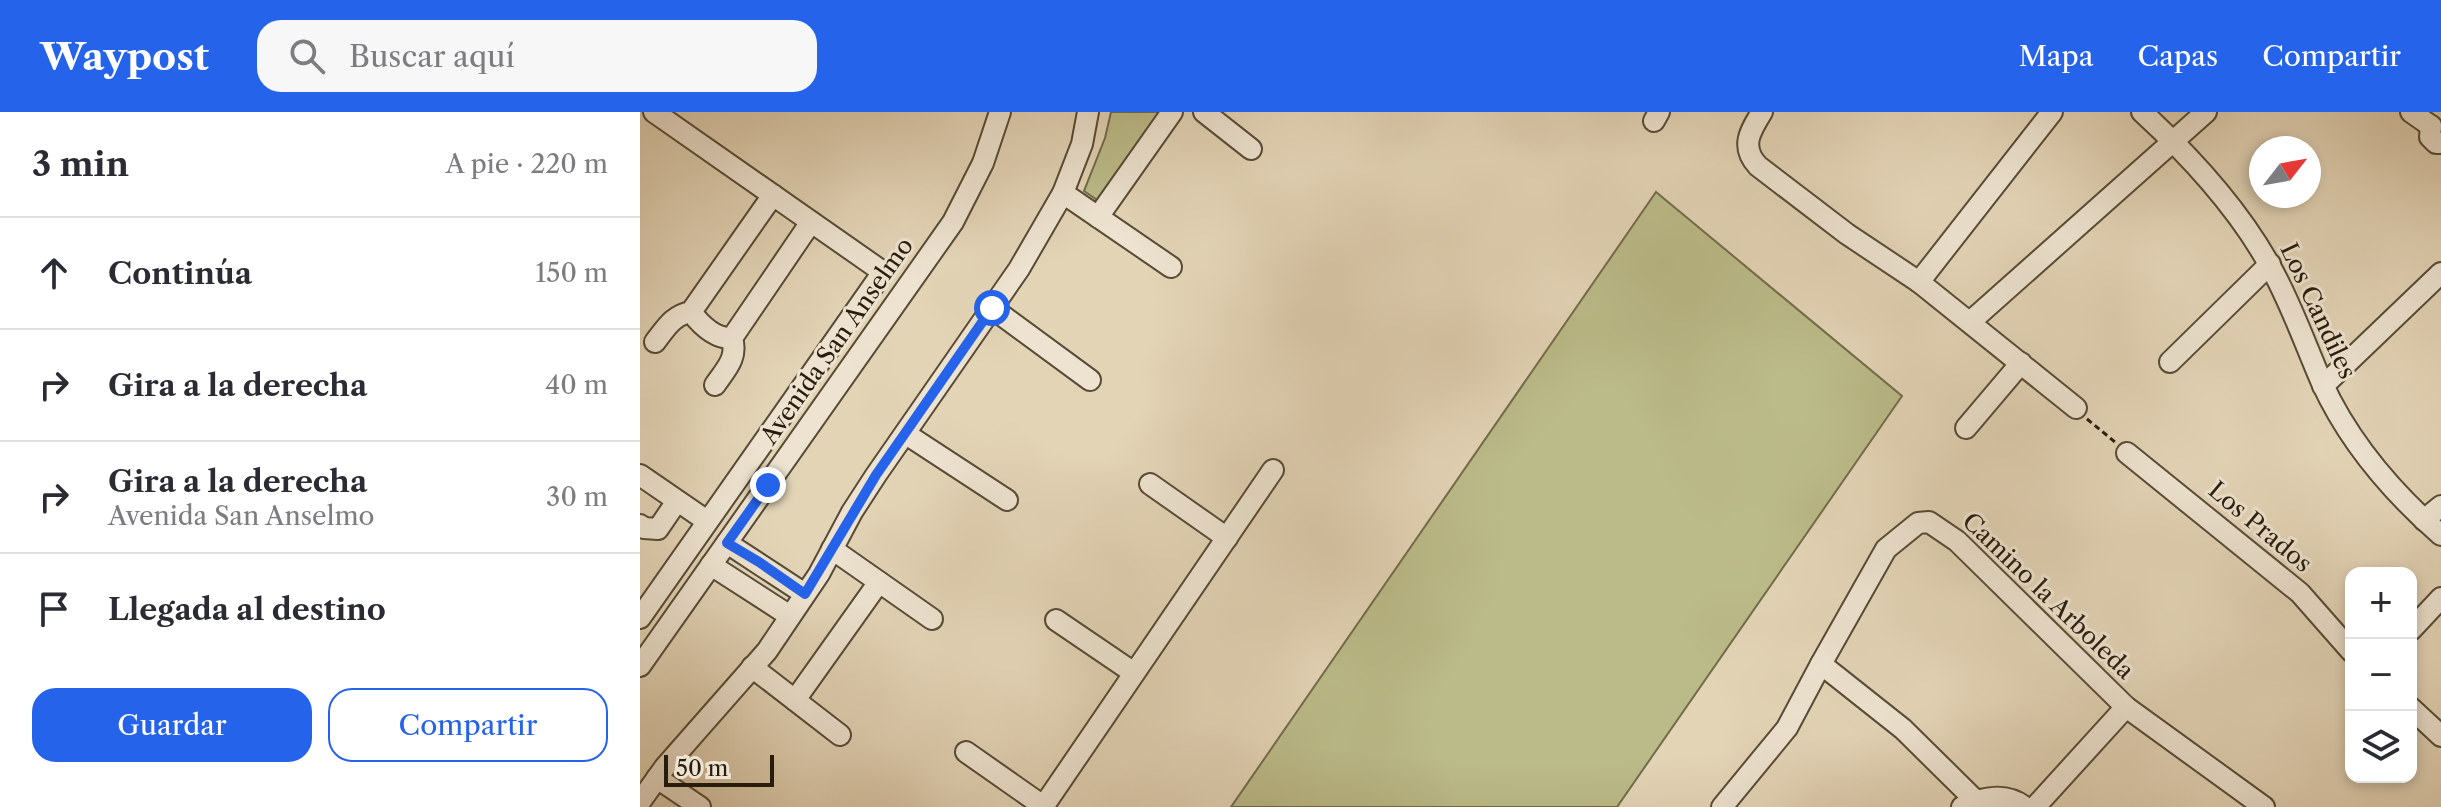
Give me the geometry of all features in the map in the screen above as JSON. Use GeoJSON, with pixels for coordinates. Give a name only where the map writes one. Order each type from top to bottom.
{"type":"FeatureCollection","features":[{"type":"Feature","properties":{"kind":"street"},"geometry":{"type":"LineString","coordinates":[[640,124],[651,112],[883,272],[640,618]]}},
{"type":"Feature","properties":{"kind":"street","name":"Avenida San Anselmo"},"geometry":{"type":"LineString","coordinates":[[640,666],[953,222],[983,163],[1000,112]]}},
{"type":"Feature","properties":{"kind":"street"},"geometry":{"type":"LineString","coordinates":[[640,802],[705,719],[767,651],[805,594],[852,512],[1019,269],[1063,193],[1082,144],[1088,112]]}},
{"type":"Feature","properties":{"kind":"street"},"geometry":{"type":"LineString","coordinates":[[1098,217],[1172,112]]}},
{"type":"Feature","properties":{"kind":"street"},"geometry":{"type":"LineString","coordinates":[[1204,112],[1251,149]]}},
{"type":"Feature","properties":{"kind":"street"},"geometry":{"type":"LineString","coordinates":[[1762,112],[1747,142],[1754,161],[1847,234],[1919,282],[2076,408]]}},
{"type":"Feature","properties":{"kind":"street"},"geometry":{"type":"LineString","coordinates":[[1919,282],[2052,112]]}},
{"type":"Feature","properties":{"kind":"street","name":"Los Candiles"},"geometry":{"type":"LineString","coordinates":[[2142,112],[2174,141],[2238,216],[2270,264],[2323,386],[2361,450],[2394,491],[2441,535]]}},
{"type":"Feature","properties":{"kind":"street"},"geometry":{"type":"LineString","coordinates":[[1970,322],[2206,112]]}},
{"type":"Feature","properties":{"kind":"street"},"geometry":{"type":"LineString","coordinates":[[2411,112],[2438,130]]}},
{"type":"Feature","properties":{"kind":"street"},"geometry":{"type":"LineString","coordinates":[[1063,193],[1171,267]]}},
{"type":"Feature","properties":{"kind":"street"},"geometry":{"type":"LineString","coordinates":[[655,342],[675,317],[691,312],[773,195]]}},
{"type":"Feature","properties":{"kind":"street"},"geometry":{"type":"LineString","coordinates":[[732,338],[811,222]]}},
{"type":"Feature","properties":{"kind":"street"},"geometry":{"type":"LineString","coordinates":[[2170,362],[2270,264]]}},
{"type":"Feature","properties":{"kind":"street"},"geometry":{"type":"LineString","coordinates":[[2323,386],[2441,273]]}},
{"type":"Feature","properties":{"kind":"street"},"geometry":{"type":"LineString","coordinates":[[992,308],[1090,380]]}},
{"type":"Feature","properties":{"kind":"street"},"geometry":{"type":"LineString","coordinates":[[691,312],[720,337],[732,338]]}},
{"type":"Feature","properties":{"kind":"street"},"geometry":{"type":"LineString","coordinates":[[715,385],[734,359],[732,338]]}},
{"type":"Feature","properties":{"kind":"street"},"geometry":{"type":"LineString","coordinates":[[1966,428],[2021,363]]}},
{"type":"Feature","properties":{"kind":"street"},"geometry":{"type":"LineString","coordinates":[[906,434],[1007,500]]}},
{"type":"Feature","properties":{"kind":"street","name":"Los Prados"},"geometry":{"type":"LineString","coordinates":[[2127,453],[2300,593],[2345,644]]}},
{"type":"Feature","properties":{"kind":"street"},"geometry":{"type":"LineString","coordinates":[[966,752],[1043,807],[1273,470]]}},
{"type":"Feature","properties":{"kind":"street"},"geometry":{"type":"LineString","coordinates":[[640,475],[707,521]]}},
{"type":"Feature","properties":{"kind":"street"},"geometry":{"type":"LineString","coordinates":[[1150,484],[1227,538]]}},
{"type":"Feature","properties":{"kind":"street"},"geometry":{"type":"LineString","coordinates":[[640,525],[658,529],[677,501]]}},
{"type":"Feature","properties":{"kind":"street"},"geometry":{"type":"LineString","coordinates":[[2424,520],[2441,506]]}},
{"type":"Feature","properties":{"kind":"street","name":"Camino la Arboleda"},"geometry":{"type":"LineString","coordinates":[[1722,807],[1787,728],[1886,549],[1918,523],[1929,522],[1957,541],[2126,707],[2264,807]]}},
{"type":"Feature","properties":{"kind":"street"},"geometry":{"type":"LineString","coordinates":[[727,543],[805,594]]}},
{"type":"Feature","properties":{"kind":"street"},"geometry":{"type":"LineString","coordinates":[[832,549],[932,619]]}},
{"type":"Feature","properties":{"kind":"street"},"geometry":{"type":"LineString","coordinates":[[711,565],[790,616]]}},
{"type":"Feature","properties":{"kind":"street"},"geometry":{"type":"LineString","coordinates":[[795,700],[879,582]]}},
{"type":"Feature","properties":{"kind":"street"},"geometry":{"type":"LineString","coordinates":[[2417,624],[2441,598]]}},
{"type":"Feature","properties":{"kind":"street"},"geometry":{"type":"LineString","coordinates":[[1056,620],[1134,673]]}},
{"type":"Feature","properties":{"kind":"street"},"geometry":{"type":"LineString","coordinates":[[1821,664],[1903,729],[1969,804],[1994,797],[2015,800],[2025,807]]}},
{"type":"Feature","properties":{"kind":"street"},"geometry":{"type":"LineString","coordinates":[[752,667],[840,735]]}},
{"type":"Feature","properties":{"kind":"street"},"geometry":{"type":"LineString","coordinates":[[2035,807],[2126,707]]}},
{"type":"Feature","properties":{"kind":"street"},"geometry":{"type":"LineString","coordinates":[[2414,711],[2441,736]]}},
{"type":"Feature","properties":{"kind":"street"},"geometry":{"type":"LineString","coordinates":[[657,778],[700,807]]}},
{"type":"Feature","properties":{"kind":"path"},"geometry":{"type":"LineString","coordinates":[[2076,408],[2127,453]]}},
{"type":"Feature","properties":{"kind":"green space"},"geometry":{"type":"Polygon","coordinates":[[[1111,112],[1162,112],[1100,202],[1084,191],[1105,138],[1111,112]]]}},
{"type":"Feature","properties":{"kind":"green space"},"geometry":{"type":"Polygon","coordinates":[[[1656,192],[1902,396],[1617,807],[1231,807],[1656,192]]]}},
{"type":"Feature","properties":{"kind":"route"},"geometry":{"type":"LineString","coordinates":[[768,485],[727,543],[805,594],[876,475],[992,308]]}}]}
